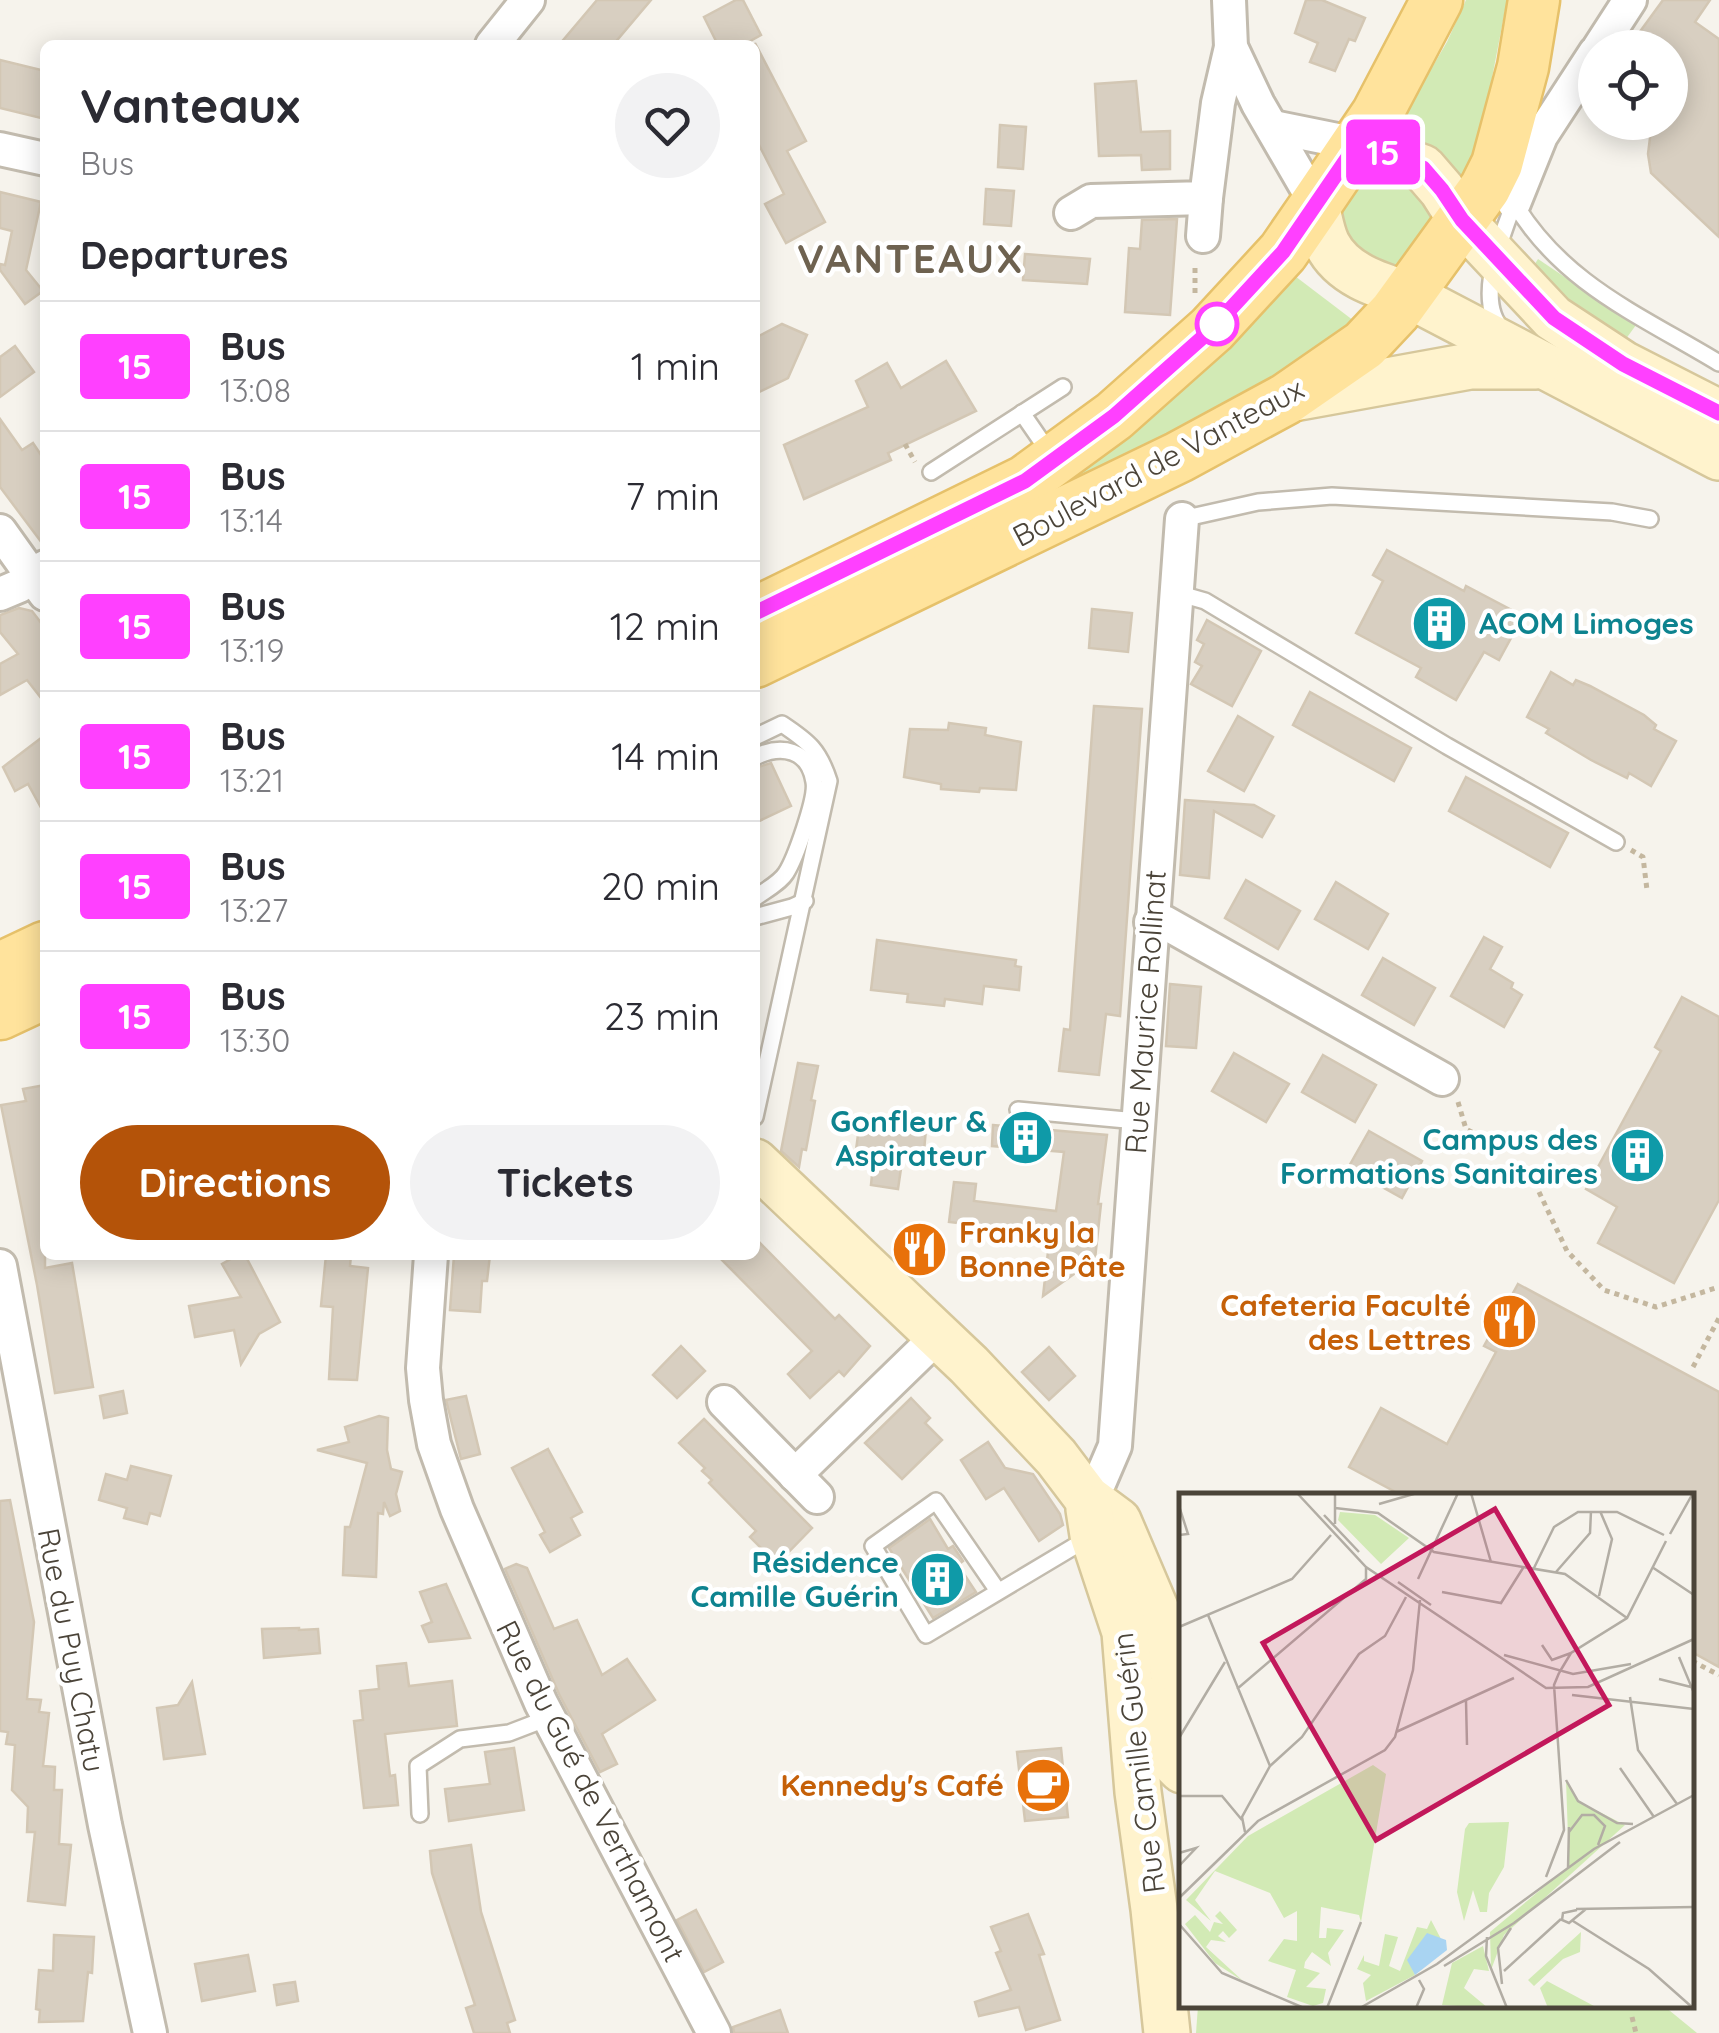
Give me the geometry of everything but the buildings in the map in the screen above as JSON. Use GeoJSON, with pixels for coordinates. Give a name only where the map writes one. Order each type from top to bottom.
{"type":"FeatureCollection","features":[{"type":"Feature","properties":{"kind":"main road","name":"Boulevard de Vanteaux"},"geometry":{"type":"LineString","coordinates":[[760,610],[1025,481],[1114,416],[1212,329],[1283,252],[1316,204],[1377,114],[1438,0]]}},
{"type":"Feature","properties":{"kind":"main road","name":"Boulevard de Vanteaux"},"geometry":{"type":"LineString","coordinates":[[760,660],[1108,494],[1286,399],[1364,346],[1462,220],[1506,184],[1534,0]]}},
{"type":"Feature","properties":{"kind":"main road"},"geometry":{"type":"LineString","coordinates":[[1357,144],[1423,168],[1462,220],[1554,318],[1623,364],[1719,413]]}},
{"type":"Feature","properties":{"kind":"main road"},"geometry":{"type":"LineString","coordinates":[[1316,204],[1326,243],[1345,267],[1374,284],[1407,294],[1719,457]]}},
{"type":"Feature","properties":{"kind":"main road"},"geometry":{"type":"LineString","coordinates":[[1286,399],[1470,366],[1542,366]]}},
{"type":"Feature","properties":{"kind":"main road"},"geometry":{"type":"LineString","coordinates":[[0,968],[40,949]]}},
{"type":"Feature","properties":{"kind":"main road"},"geometry":{"type":"LineString","coordinates":[[0,1014],[40,996]]}},
{"type":"Feature","properties":{"kind":"main road","name":"Rue Camille Guérin"},"geometry":{"type":"LineString","coordinates":[[760,1167],[1016,1414],[1090,1516],[1166,1763]]}},
{"type":"Feature","properties":{"kind":"main road","name":"Rue Camille Guérin"},"geometry":{"type":"LineString","coordinates":[[1090,1516],[1118,1521],[1167,1636],[1166,1763],[1154,1909],[1168,2033]]}},
{"type":"Feature","properties":{"kind":"main road","name":"Rue Camille Guérin"},"geometry":{"type":"LineString","coordinates":[[1168,2033],[1179,1928]]}},
{"type":"Feature","properties":{"kind":"street"},"geometry":{"type":"LineString","coordinates":[[498,40],[528,0]]}},
{"type":"Feature","properties":{"kind":"street"},"geometry":{"type":"LineString","coordinates":[[1204,236],[1218,103],[1231,47],[1229,0]]}},
{"type":"Feature","properties":{"kind":"street"},"geometry":{"type":"LineString","coordinates":[[1610,30],[1630,0]]}},
{"type":"Feature","properties":{"kind":"street"},"geometry":{"type":"LineString","coordinates":[[1231,47],[1258,104],[1316,204]]}},
{"type":"Feature","properties":{"kind":"street"},"geometry":{"type":"LineString","coordinates":[[1506,184],[1578,80]]}},
{"type":"Feature","properties":{"kind":"street"},"geometry":{"type":"LineString","coordinates":[[1273,127],[1357,144]]}},
{"type":"Feature","properties":{"kind":"street"},"geometry":{"type":"LineString","coordinates":[[0,149],[40,159]]}},
{"type":"Feature","properties":{"kind":"street"},"geometry":{"type":"LineString","coordinates":[[1071,213],[1090,201],[1206,198]]}},
{"type":"Feature","properties":{"kind":"street","name":"Rue Maurice Rollinat"},"geometry":{"type":"LineString","coordinates":[[1090,1516],[1115,1446],[1137,1121],[1143,921],[1182,519]]}},
{"type":"Feature","properties":{"kind":"street"},"geometry":{"type":"LineString","coordinates":[[0,530],[40,578]]}},
{"type":"Feature","properties":{"kind":"street"},"geometry":{"type":"LineString","coordinates":[[0,594],[40,579]]}},
{"type":"Feature","properties":{"kind":"street"},"geometry":{"type":"LineString","coordinates":[[1143,921],[1164,922],[1442,1078]]}},
{"type":"Feature","properties":{"kind":"street","name":"Rue du Gué de Verthamont"},"geometry":{"type":"LineString","coordinates":[[432,1260],[424,1368],[434,1444],[457,1509],[548,1718],[714,2033]]}},
{"type":"Feature","properties":{"kind":"street","name":"Rue du Puy Chatu"},"geometry":{"type":"LineString","coordinates":[[0,1266],[105,1826],[150,2033]]}},
{"type":"Feature","properties":{"kind":"street"},"geometry":{"type":"LineString","coordinates":[[724,1402],[806,1486],[938,1336]]}},
{"type":"Feature","properties":{"kind":"lane"},"geometry":{"type":"LineString","coordinates":[[1506,184],[1489,302],[1498,325],[1542,366]]}},
{"type":"Feature","properties":{"kind":"lane"},"geometry":{"type":"LineString","coordinates":[[1506,184],[1544,245],[1578,278],[1719,363]]}},
{"type":"Feature","properties":{"kind":"lane"},"geometry":{"type":"LineString","coordinates":[[931,472],[1062,387]]}},
{"type":"Feature","properties":{"kind":"lane"},"geometry":{"type":"LineString","coordinates":[[1022,414],[1054,460]]}},
{"type":"Feature","properties":{"kind":"lane"},"geometry":{"type":"LineString","coordinates":[[1182,519],[1258,502],[1332,496],[1612,512],[1650,519]]}},
{"type":"Feature","properties":{"kind":"lane"},"geometry":{"type":"LineString","coordinates":[[1177,593],[1204,601],[1616,842]]}},
{"type":"Feature","properties":{"kind":"lane"},"geometry":{"type":"LineString","coordinates":[[760,735],[782,724],[806,740],[822,757],[829,782],[760,1095]]}},
{"type":"Feature","properties":{"kind":"lane"},"geometry":{"type":"LineString","coordinates":[[760,756],[776,748],[805,758],[814,782],[814,797],[785,875],[760,894]]}},
{"type":"Feature","properties":{"kind":"lane"},"geometry":{"type":"LineString","coordinates":[[760,916],[792,908],[805,900]]}},
{"type":"Feature","properties":{"kind":"lane"},"geometry":{"type":"LineString","coordinates":[[1018,1110],[1137,1121]]}},
{"type":"Feature","properties":{"kind":"lane"},"geometry":{"type":"LineString","coordinates":[[998,1591],[936,1501],[873,1546],[926,1635],[998,1591],[1090,1516]]}},
{"type":"Feature","properties":{"kind":"lane"},"geometry":{"type":"LineString","coordinates":[[420,1814],[418,1766],[460,1739],[509,1733],[548,1718]]}},
{"type":"Feature","properties":{"kind":"path"},"geometry":{"type":"LineString","coordinates":[[1197,305],[1196,240],[1204,236]]}},
{"type":"Feature","properties":{"kind":"path"},"geometry":{"type":"LineString","coordinates":[[1616,842],[1643,857],[1648,890]]}},
{"type":"Feature","properties":{"kind":"path"},"geometry":{"type":"LineString","coordinates":[[1442,1078],[1462,1108],[1466,1129],[1486,1140]]}},
{"type":"Feature","properties":{"kind":"path"},"geometry":{"type":"LineString","coordinates":[[1539,1192],[1567,1252],[1604,1290],[1656,1307],[1719,1287]]}},
{"type":"Feature","properties":{"kind":"path"},"geometry":{"type":"LineString","coordinates":[[1693,1367],[1719,1318]]}},
{"type":"Feature","properties":{"kind":"path"},"geometry":{"type":"LineString","coordinates":[[1694,1662],[1719,1676]]}},
{"type":"Feature","properties":{"kind":"path"},"geometry":{"type":"LineString","coordinates":[[1632,2018],[1636,2033]]}},
{"type":"Feature","properties":{"kind":"green space"},"geometry":{"type":"Polygon","coordinates":[[[1466,0],[1507,0],[1471,187],[1393,134],[1447,42],[1466,0]]]}},
{"type":"Feature","properties":{"kind":"green space"},"geometry":{"type":"Polygon","coordinates":[[[1386,174],[1416,191],[1432,221],[1409,260],[1382,265],[1373,264],[1359,253],[1340,222],[1354,189],[1368,179],[1386,174]]]}},
{"type":"Feature","properties":{"kind":"green space"},"geometry":{"type":"Polygon","coordinates":[[[1538,259],[1636,325],[1623,343],[1577,313],[1530,272],[1538,259]]]}},
{"type":"Feature","properties":{"kind":"green space"},"geometry":{"type":"Polygon","coordinates":[[[1291,273],[1358,324],[1294,376],[1007,521],[1291,273]]]}},
{"type":"Feature","properties":{"kind":"green space"},"geometry":{"type":"Polygon","coordinates":[[[1198,2008],[1666,2008],[1697,2033],[1196,2033],[1198,2008]]]}},
{"type":"Feature","properties":{"kind":"bus line","name":"15"},"geometry":{"type":"LineString","coordinates":[[760,611],[1025,481],[1114,416],[1212,329],[1283,252],[1357,144],[1423,168],[1462,220],[1554,318],[1623,364],[1719,413]]}},
{"type":"Feature","properties":{"kind":"place","name":"ACOM Limoges"},"geometry":{"type":"Point","coordinates":[1440,623]}},
{"type":"Feature","properties":{"kind":"place","name":"Gonfleur & Aspirateur"},"geometry":{"type":"Point","coordinates":[1026,1138]}},
{"type":"Feature","properties":{"kind":"place","name":"Campus des Formations Sanitaires"},"geometry":{"type":"Point","coordinates":[1637,1156]}},
{"type":"Feature","properties":{"kind":"place","name":"Franky la Bonne Pâte"},"geometry":{"type":"Point","coordinates":[920,1249]}},
{"type":"Feature","properties":{"kind":"place","name":"Cafeteria Faculté des Lettres"},"geometry":{"type":"Point","coordinates":[1510,1322]}},
{"type":"Feature","properties":{"kind":"place","name":"Résidence Camille Guérin"},"geometry":{"type":"Point","coordinates":[938,1579]}},
{"type":"Feature","properties":{"kind":"place","name":"Kennedy's Café"},"geometry":{"type":"Point","coordinates":[1043,1785]}},
{"type":"Feature","properties":{"kind":"district","name":"VANTEAUX"},"geometry":{"type":"Point","coordinates":[911,258]}}]}
